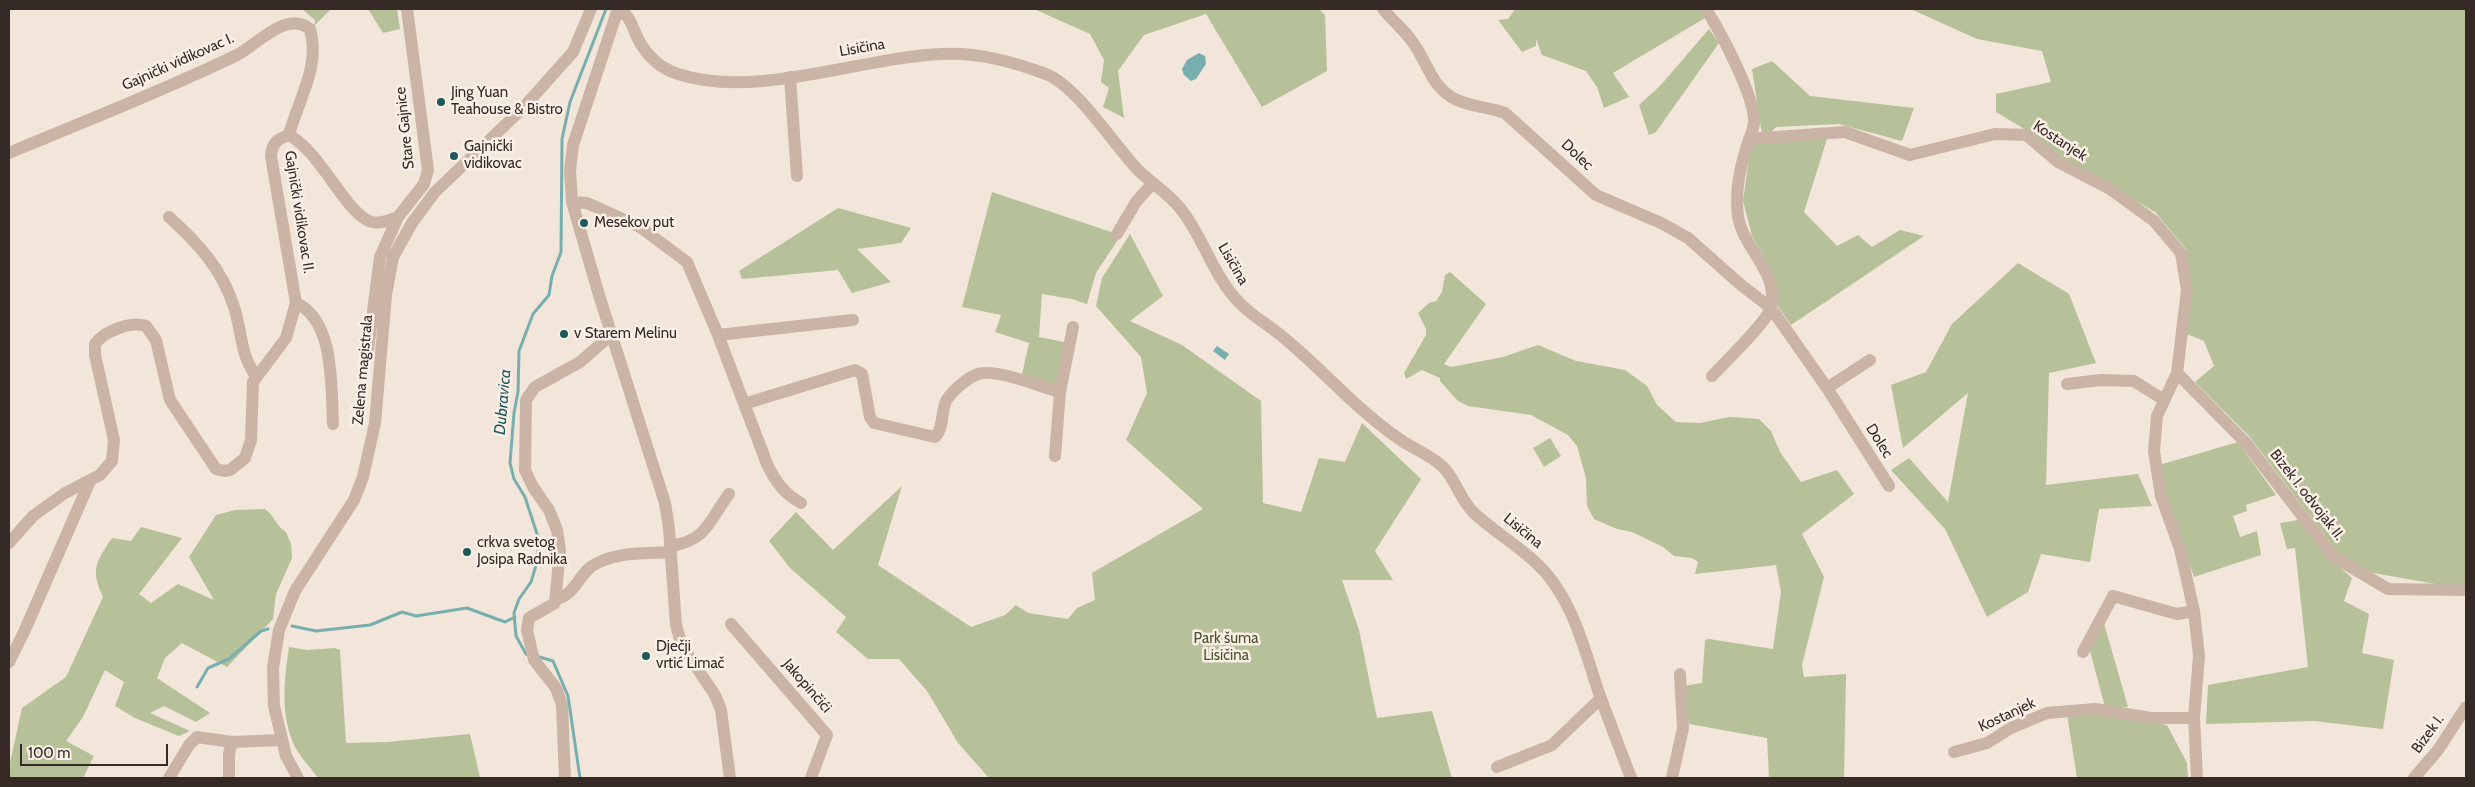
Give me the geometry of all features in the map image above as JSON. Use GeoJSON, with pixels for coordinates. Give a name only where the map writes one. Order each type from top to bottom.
{"type":"FeatureCollection","features":[{"type":"Feature","properties":{"kind":"street","name":"Stare Gajnice"},"geometry":{"type":"LineString","coordinates":[[368,350],[380,257],[398,217],[424,184],[428,170],[407,9]]}},
{"type":"Feature","properties":{"kind":"street","name":"Zelena magistrala"},"geometry":{"type":"LineString","coordinates":[[298,778],[286,756],[274,706],[273,668],[279,630],[295,591],[354,500],[363,477],[376,423],[386,295],[393,257],[412,223],[435,192],[523,108],[566,60],[578,42],[591,9]]}},
{"type":"Feature","properties":{"kind":"street"},"geometry":{"type":"LineString","coordinates":[[618,9],[573,145],[570,171],[572,202],[664,503],[671,549],[676,625],[682,646],[715,695],[722,710],[730,778]]}},
{"type":"Feature","properties":{"kind":"street","name":"Lisičina"},"geometry":{"type":"LineString","coordinates":[[618,9],[628,16],[638,39],[653,60],[666,69],[680,75],[713,81],[738,83],[790,77],[901,58],[943,54],[969,54],[1010,63],[1049,75],[1060,82],[1139,170],[1180,207],[1235,299],[1282,336],[1384,428],[1442,466],[1469,508],[1532,558],[1545,572],[1555,585],[1574,621],[1631,778]]}},
{"type":"Feature","properties":{"kind":"street","name":"Dolec"},"geometry":{"type":"LineString","coordinates":[[1383,9],[1412,41],[1430,76],[1442,92],[1468,105],[1490,108],[1505,113],[1596,195],[1661,223],[1688,238],[1741,285],[1771,308],[1827,388],[1889,486]]}},
{"type":"Feature","properties":{"kind":"street"},"geometry":{"type":"LineString","coordinates":[[1706,9],[1744,84],[1754,123],[1739,172],[1738,217],[1741,228],[1770,278],[1772,289],[1771,308],[1712,376]]}},
{"type":"Feature","properties":{"kind":"street","name":"Gajnički vidikovac I."},"geometry":{"type":"LineString","coordinates":[[9,153],[208,69],[242,52],[284,24],[293,22],[310,28],[314,50],[311,71],[294,114],[289,135]]}},
{"type":"Feature","properties":{"kind":"street"},"geometry":{"type":"LineString","coordinates":[[790,77],[797,176]]}},
{"type":"Feature","properties":{"kind":"street","name":"Kostanjek"},"geometry":{"type":"LineString","coordinates":[[1749,139],[1845,132],[1910,155],[1995,134],[2026,135],[2058,162],[2110,189],[2154,221],[2181,253],[2187,290],[2177,373],[2157,416],[2154,451],[2161,496],[2180,549],[2194,611],[2199,656],[2194,718],[2196,778]]}},
{"type":"Feature","properties":{"kind":"street"},"geometry":{"type":"LineString","coordinates":[[289,135],[301,142],[319,162],[354,210],[363,218],[379,223],[398,217]]}},
{"type":"Feature","properties":{"kind":"street","name":"Gajnički vidikovac II."},"geometry":{"type":"LineString","coordinates":[[256,376],[271,360],[286,338],[291,327],[296,303],[271,156],[272,146],[278,138],[289,135]]}},
{"type":"Feature","properties":{"kind":"street"},"geometry":{"type":"LineString","coordinates":[[1117,234],[1136,202],[1153,183]]}},
{"type":"Feature","properties":{"kind":"street"},"geometry":{"type":"LineString","coordinates":[[572,202],[588,203],[640,227],[687,262],[718,335],[767,464],[777,484],[788,496],[801,504]]}},
{"type":"Feature","properties":{"kind":"street"},"geometry":{"type":"LineString","coordinates":[[9,543],[34,516],[55,499],[90,481],[110,466],[115,451],[95,349],[99,339],[132,324],[142,324],[150,329],[159,349],[170,400],[216,469],[224,471],[241,464],[249,449],[253,421],[252,389],[256,376],[245,359],[235,309],[218,272],[208,256],[169,217]]}},
{"type":"Feature","properties":{"kind":"street"},"geometry":{"type":"LineString","coordinates":[[296,303],[309,310],[321,330],[329,366],[333,424]]}},
{"type":"Feature","properties":{"kind":"street"},"geometry":{"type":"LineString","coordinates":[[718,335],[853,320]]}},
{"type":"Feature","properties":{"kind":"street"},"geometry":{"type":"LineString","coordinates":[[1055,456],[1060,392],[1073,327]]}},
{"type":"Feature","properties":{"kind":"street"},"geometry":{"type":"LineString","coordinates":[[565,778],[562,705],[556,688],[533,654],[526,630],[527,622],[536,614],[551,607],[556,599],[560,550],[557,530],[549,510],[533,487],[525,470],[526,400],[535,387],[580,362],[612,334]]}},
{"type":"Feature","properties":{"kind":"street"},"geometry":{"type":"LineString","coordinates":[[1827,388],[1870,360]]}},
{"type":"Feature","properties":{"kind":"street"},"geometry":{"type":"LineString","coordinates":[[744,404],[855,370],[862,374],[870,417],[874,423],[935,437],[939,433],[946,402],[955,391],[979,374],[996,374],[1060,392]]}},
{"type":"Feature","properties":{"kind":"street","name":"Bizek I. odvojak II."},"geometry":{"type":"LineString","coordinates":[[2177,373],[2246,444],[2334,557],[2388,589],[2466,590]]}},
{"type":"Feature","properties":{"kind":"street"},"geometry":{"type":"LineString","coordinates":[[2067,384],[2101,380],[2134,381],[2164,400]]}},
{"type":"Feature","properties":{"kind":"street"},"geometry":{"type":"LineString","coordinates":[[9,662],[90,481]]}},
{"type":"Feature","properties":{"kind":"street"},"geometry":{"type":"LineString","coordinates":[[556,599],[566,596],[590,568],[604,559],[671,549],[698,538],[729,494]]}},
{"type":"Feature","properties":{"kind":"street"},"geometry":{"type":"LineString","coordinates":[[2083,652],[2113,596],[2177,614],[2194,611]]}},
{"type":"Feature","properties":{"kind":"street","name":"Jakopinčići"},"geometry":{"type":"LineString","coordinates":[[731,624],[827,735],[811,778]]}},
{"type":"Feature","properties":{"kind":"street"},"geometry":{"type":"LineString","coordinates":[[1672,778],[1683,728],[1680,674]]}},
{"type":"Feature","properties":{"kind":"street"},"geometry":{"type":"LineString","coordinates":[[1497,766],[1552,744],[1601,698]]}},
{"type":"Feature","properties":{"kind":"street","name":"Bizek I."},"geometry":{"type":"LineString","coordinates":[[2414,778],[2438,750],[2466,707]]}},
{"type":"Feature","properties":{"kind":"street","name":"Kostanjek"},"geometry":{"type":"LineString","coordinates":[[1954,752],[1987,744],[2012,728],[2047,713],[2095,709],[2151,718],[2194,718]]}},
{"type":"Feature","properties":{"kind":"street"},"geometry":{"type":"LineString","coordinates":[[169,778],[189,745],[197,737],[232,742],[281,740]]}},
{"type":"Feature","properties":{"kind":"street"},"geometry":{"type":"LineString","coordinates":[[229,778],[229,754],[232,742]]}},
{"type":"Feature","properties":{"kind":"green space"},"geometry":{"type":"Polygon","coordinates":[[[302,9],[331,9],[314,26],[315,20],[302,9]]]}},
{"type":"Feature","properties":{"kind":"green space"},"geometry":{"type":"Polygon","coordinates":[[[368,9],[397,9],[400,29],[383,33],[368,9]]]}},
{"type":"Feature","properties":{"kind":"green space"},"geometry":{"type":"Polygon","coordinates":[[[1034,9],[1319,9],[1325,15],[1327,71],[1262,107],[1206,14],[1144,35],[1118,71],[1124,118],[1103,107],[1109,88],[1101,82],[1104,60],[1090,34],[1034,9]]]}},
{"type":"Feature","properties":{"kind":"green space"},"geometry":{"type":"Polygon","coordinates":[[[1515,9],[1700,9],[1705,18],[1613,73],[1629,97],[1604,108],[1597,87],[1586,71],[1542,55],[1536,39],[1536,46],[1522,52],[1498,20],[1508,19],[1515,9]]]}},
{"type":"Feature","properties":{"kind":"green space"},"geometry":{"type":"Polygon","coordinates":[[[1914,9],[2466,9],[2466,586],[2453,587],[2373,573],[2340,555],[2249,436],[2195,382],[2214,366],[2204,341],[2182,332],[2186,249],[2155,212],[2065,160],[2021,127],[1996,112],[1996,94],[2051,82],[2042,51],[1977,39],[1914,9]]]}},
{"type":"Feature","properties":{"kind":"green space"},"geometry":{"type":"Polygon","coordinates":[[[1709,29],[1719,43],[1656,132],[1649,135],[1639,105],[1660,86],[1709,29]]]}},
{"type":"Feature","properties":{"kind":"green space"},"geometry":{"type":"Polygon","coordinates":[[[1772,61],[1810,96],[1914,108],[1902,141],[1839,124],[1776,127],[1763,141],[1752,69],[1772,61]]]}},
{"type":"Feature","properties":{"kind":"green space"},"geometry":{"type":"Polygon","coordinates":[[[1828,136],[1804,212],[1837,246],[1858,235],[1872,247],[1900,230],[1924,236],[1791,325],[1777,305],[1767,262],[1752,236],[1743,201],[1751,143],[1828,136]]]}},
{"type":"Feature","properties":{"kind":"green space"},"geometry":{"type":"Polygon","coordinates":[[[992,192],[1111,232],[1119,238],[1096,273],[1087,304],[1072,299],[1042,294],[1039,337],[1069,343],[1064,387],[1021,379],[1029,343],[995,332],[1001,315],[962,307],[992,192]]]}},
{"type":"Feature","properties":{"kind":"green space"},"geometry":{"type":"Polygon","coordinates":[[[838,208],[911,228],[901,243],[857,249],[891,282],[852,293],[838,270],[742,279],[739,271],[838,208]]]}},
{"type":"Feature","properties":{"kind":"green space","name":"Park šuma Lisičina"},"geometry":{"type":"Polygon","coordinates":[[[1130,234],[1163,296],[1130,321],[1182,345],[1261,401],[1263,503],[1301,512],[1319,458],[1345,462],[1362,423],[1421,479],[1375,551],[1393,580],[1342,580],[1359,630],[1377,718],[1432,711],[1452,778],[989,778],[958,743],[927,691],[899,659],[868,659],[836,632],[846,617],[790,568],[769,541],[796,512],[833,550],[902,486],[878,565],[971,627],[1005,615],[1016,605],[1028,613],[1068,619],[1077,608],[1095,600],[1092,573],[1203,509],[1126,440],[1147,393],[1141,357],[1096,306],[1102,278],[1130,234]]]}},
{"type":"Feature","properties":{"kind":"green space"},"geometry":{"type":"Polygon","coordinates":[[[2018,263],[2069,294],[2096,363],[2049,373],[2046,485],[2138,474],[2152,506],[2099,509],[2090,562],[2041,554],[2028,592],[1987,617],[1945,529],[1891,470],[1909,458],[1948,502],[1968,393],[1903,448],[1891,385],[1926,372],[1952,324],[2018,263]]]}},
{"type":"Feature","properties":{"kind":"green space"},"geometry":{"type":"Polygon","coordinates":[[[1450,272],[1486,304],[1444,364],[1451,367],[1503,357],[1538,345],[1576,361],[1625,370],[1647,386],[1657,405],[1676,422],[1700,423],[1729,417],[1759,419],[1771,431],[1780,452],[1801,482],[1837,470],[1854,494],[1802,534],[1824,577],[1802,665],[1804,677],[1846,674],[1844,778],[1769,778],[1767,738],[1689,724],[1683,686],[1702,683],[1705,640],[1709,639],[1773,649],[1781,592],[1776,565],[1695,574],[1698,562],[1692,558],[1674,556],[1663,547],[1632,532],[1617,529],[1594,519],[1587,506],[1586,478],[1577,446],[1568,435],[1531,415],[1468,406],[1458,401],[1440,381],[1440,378],[1422,370],[1406,379],[1404,373],[1426,335],[1426,329],[1418,313],[1429,303],[1436,301],[1442,292],[1445,275],[1450,272]]]}},
{"type":"Feature","properties":{"kind":"green space"},"geometry":{"type":"Polygon","coordinates":[[[1550,438],[1561,456],[1544,467],[1533,448],[1550,438]]]}},
{"type":"Feature","properties":{"kind":"green space"},"geometry":{"type":"Polygon","coordinates":[[[2238,442],[2276,495],[2246,505],[2247,511],[2233,516],[2240,537],[2257,531],[2261,555],[2194,577],[2165,496],[2159,465],[2238,442]]]}},
{"type":"Feature","properties":{"kind":"green space"},"geometry":{"type":"Polygon","coordinates":[[[265,509],[286,532],[291,544],[292,558],[276,594],[273,619],[227,667],[182,643],[165,658],[157,678],[210,713],[196,722],[164,706],[150,713],[190,731],[179,736],[135,718],[115,706],[124,682],[105,670],[83,717],[66,741],[94,756],[83,778],[9,778],[9,767],[22,708],[66,677],[103,597],[96,572],[102,553],[112,538],[131,541],[141,527],[182,538],[139,594],[151,603],[178,584],[214,600],[189,557],[216,515],[235,510],[265,509]]]}},
{"type":"Feature","properties":{"kind":"green space"},"geometry":{"type":"Polygon","coordinates":[[[2298,520],[2331,559],[2352,578],[2344,601],[2369,614],[2362,653],[2394,660],[2383,729],[2314,721],[2206,724],[2208,685],[2308,667],[2295,548],[2287,549],[2280,523],[2298,520]]]}},
{"type":"Feature","properties":{"kind":"green space"},"geometry":{"type":"Polygon","coordinates":[[[2103,620],[2128,707],[2105,707],[2090,651],[2103,620]]]}},
{"type":"Feature","properties":{"kind":"green space"},"geometry":{"type":"Polygon","coordinates":[[[289,647],[307,650],[335,648],[340,650],[346,743],[387,742],[470,734],[480,778],[318,778],[295,747],[287,723],[284,697],[289,647]]]}},
{"type":"Feature","properties":{"kind":"green space"},"geometry":{"type":"Polygon","coordinates":[[[2098,713],[2167,725],[2187,763],[2188,778],[2077,778],[2067,714],[2098,713]]]}},
{"type":"Feature","properties":{"kind":"water"},"geometry":{"type":"Polygon","coordinates":[[[1199,53],[1205,56],[1206,64],[1196,79],[1191,81],[1184,75],[1182,69],[1187,60],[1199,53]]]}},
{"type":"Feature","properties":{"kind":"water"},"geometry":{"type":"Polygon","coordinates":[[[1217,346],[1229,354],[1225,360],[1213,351],[1217,346]]]}},
{"type":"Feature","properties":{"kind":"waterway","name":"Dubravica"},"geometry":{"type":"LineString","coordinates":[[530,655],[526,654],[516,636],[514,613],[519,599],[531,582],[538,559],[538,537],[525,497],[514,479],[510,463],[514,413],[518,392],[519,351],[533,314],[549,295],[552,276],[561,252],[562,139],[570,102],[606,9]]}},
{"type":"Feature","properties":{"kind":"waterway"},"geometry":{"type":"LineString","coordinates":[[292,626],[316,631],[370,625],[402,612],[416,616],[467,608],[505,622],[515,617]]}},
{"type":"Feature","properties":{"kind":"waterway"},"geometry":{"type":"LineString","coordinates":[[197,687],[208,668],[229,659],[261,631],[268,629]]}},
{"type":"Feature","properties":{"kind":"waterway","name":"Dubravica"},"geometry":{"type":"LineString","coordinates":[[536,656],[553,661],[568,696],[580,778]]}},
{"type":"Feature","properties":{"kind":"place","name":"Jing Yuan Teahouse & Bistro"},"geometry":{"type":"Point","coordinates":[441,102]}},
{"type":"Feature","properties":{"kind":"place","name":"Gajnički vidikovac"},"geometry":{"type":"Point","coordinates":[454,156]}},
{"type":"Feature","properties":{"kind":"place","name":"Mesekov put"},"geometry":{"type":"Point","coordinates":[584,223]}},
{"type":"Feature","properties":{"kind":"place","name":"v Starem Melinu"},"geometry":{"type":"Point","coordinates":[564,334]}},
{"type":"Feature","properties":{"kind":"place","name":"crkva svetog Josipa Radnika"},"geometry":{"type":"Point","coordinates":[467,552]}},
{"type":"Feature","properties":{"kind":"place","name":"Dječji vrtić Limač"},"geometry":{"type":"Point","coordinates":[646,656]}}]}
